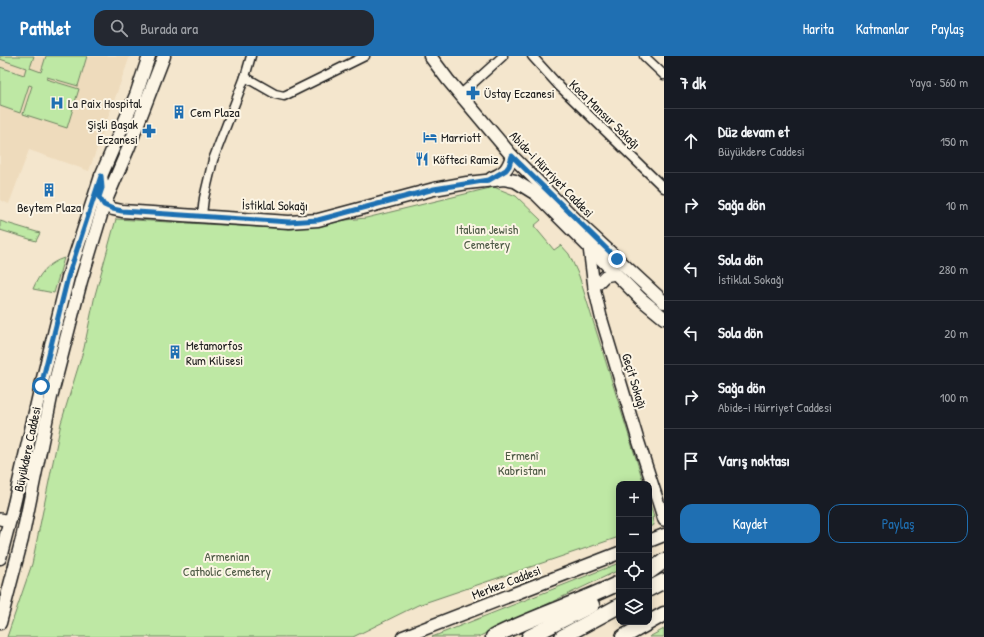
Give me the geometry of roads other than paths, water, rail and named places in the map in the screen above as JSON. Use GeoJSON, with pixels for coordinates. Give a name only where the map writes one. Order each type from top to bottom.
{"type":"FeatureCollection","features":[{"type":"Feature","properties":{"kind":"highway"},"geometry":{"type":"LineString","coordinates":[[652,566],[664,560]]}},
{"type":"Feature","properties":{"kind":"highway"},"geometry":{"type":"LineString","coordinates":[[652,570],[664,560]]}},
{"type":"Feature","properties":{"kind":"highway"},"geometry":{"type":"LineString","coordinates":[[651,589],[664,581]]}},
{"type":"Feature","properties":{"kind":"highway"},"geometry":{"type":"LineString","coordinates":[[493,637],[616,584]]}},
{"type":"Feature","properties":{"kind":"highway"},"geometry":{"type":"LineString","coordinates":[[530,637],[616,592]]}},
{"type":"Feature","properties":{"kind":"highway"},"geometry":{"type":"LineString","coordinates":[[562,637],[616,608]]}},
{"type":"Feature","properties":{"kind":"highway"},"geometry":{"type":"LineString","coordinates":[[623,637],[661,616]]}},
{"type":"Feature","properties":{"kind":"highway"},"geometry":{"type":"LineString","coordinates":[[632,637],[661,616]]}},
{"type":"Feature","properties":{"kind":"main road","name":"Büyükdere Caddesi"},"geometry":{"type":"LineString","coordinates":[[0,558],[5,520],[41,386],[68,277],[101,176],[136,95],[149,56]]}},
{"type":"Feature","properties":{"kind":"main road","name":"Büyükdere Caddesi"},"geometry":{"type":"LineString","coordinates":[[0,622],[22,539],[50,402],[81,281],[104,205],[128,149],[164,56]]}},
{"type":"Feature","properties":{"kind":"main road","name":"Abide-i Hürriyet Caddesi"},"geometry":{"type":"LineString","coordinates":[[430,56],[512,156],[586,229],[664,302]]}},
{"type":"Feature","properties":{"kind":"main road"},"geometry":{"type":"LineString","coordinates":[[489,180],[506,170],[512,156]]}},
{"type":"Feature","properties":{"kind":"main road"},"geometry":{"type":"LineString","coordinates":[[101,176],[102,188],[99,197],[104,205]]}},
{"type":"Feature","properties":{"kind":"main road","name":"Abide-i Hürriyet Caddesi"},"geometry":{"type":"LineString","coordinates":[[489,180],[504,179],[515,181],[536,194],[615,274],[641,299],[664,318]]}},
{"type":"Feature","properties":{"kind":"main road","name":"İstiklal Sokağı"},"geometry":{"type":"LineString","coordinates":[[104,205],[122,211],[202,215],[289,222],[318,220],[434,189],[489,180]]}},
{"type":"Feature","properties":{"kind":"main road"},"geometry":{"type":"LineString","coordinates":[[586,229],[589,247]]}},
{"type":"Feature","properties":{"kind":"main road","name":"Geçit Sokağı"},"geometry":{"type":"LineString","coordinates":[[589,247],[594,287],[604,325],[636,434],[664,520]]}},
{"type":"Feature","properties":{"kind":"main road"},"geometry":{"type":"LineString","coordinates":[[594,287],[605,276],[615,274]]}},
{"type":"Feature","properties":{"kind":"main road"},"geometry":{"type":"LineString","coordinates":[[5,520],[25,525]]}},
{"type":"Feature","properties":{"kind":"main road"},"geometry":{"type":"LineString","coordinates":[[3,533],[22,539]]}},
{"type":"Feature","properties":{"kind":"main road"},"geometry":{"type":"LineString","coordinates":[[652,540],[664,535]]}},
{"type":"Feature","properties":{"kind":"main road","name":"Merkez Caddesi"},"geometry":{"type":"LineString","coordinates":[[403,637],[616,553]]}},
{"type":"Feature","properties":{"kind":"street"},"geometry":{"type":"LineString","coordinates":[[202,215],[204,198],[213,160],[245,77],[251,56]]}},
{"type":"Feature","properties":{"kind":"street"},"geometry":{"type":"LineString","coordinates":[[245,77],[275,94],[284,96],[365,56]]}},
{"type":"Feature","properties":{"kind":"street"},"geometry":{"type":"LineString","coordinates":[[461,94],[503,56]]}},
{"type":"Feature","properties":{"kind":"street","name":"Koca Mansur Sokağı"},"geometry":{"type":"LineString","coordinates":[[532,56],[560,87],[664,188]]}},
{"type":"Feature","properties":{"kind":"street"},"geometry":{"type":"LineString","coordinates":[[644,56],[664,75]]}},
{"type":"Feature","properties":{"kind":"place","name":"Üstay Eczanesi"},"geometry":{"type":"Point","coordinates":[473,93]}},
{"type":"Feature","properties":{"kind":"place","name":"La Paix Hospital"},"geometry":{"type":"Point","coordinates":[57,103]}},
{"type":"Feature","properties":{"kind":"place","name":"Cem Plaza"},"geometry":{"type":"Point","coordinates":[179,112]}},
{"type":"Feature","properties":{"kind":"place","name":"Şişli Başak Eczanesi"},"geometry":{"type":"Point","coordinates":[149,131]}},
{"type":"Feature","properties":{"kind":"place","name":"Marriott"},"geometry":{"type":"Point","coordinates":[430,137]}},
{"type":"Feature","properties":{"kind":"place","name":"Köfteci Ramiz"},"geometry":{"type":"Point","coordinates":[422,159]}},
{"type":"Feature","properties":{"kind":"place","name":"Beytem Plaza"},"geometry":{"type":"Point","coordinates":[49,190]}},
{"type":"Feature","properties":{"kind":"place","name":"Metamorfos Rum Kilisesi"},"geometry":{"type":"Point","coordinates":[175,352]}},
{"type":"Feature","properties":{"kind":"park label","name":"Italian Jewish Cemetery"},"geometry":{"type":"Point","coordinates":[487,236]}},
{"type":"Feature","properties":{"kind":"park label","name":"Ermenî Kabristanı"},"geometry":{"type":"Point","coordinates":[522,462]}},
{"type":"Feature","properties":{"kind":"park label","name":"Armenian Catholic Cemetery"},"geometry":{"type":"Point","coordinates":[227,564]}}]}
